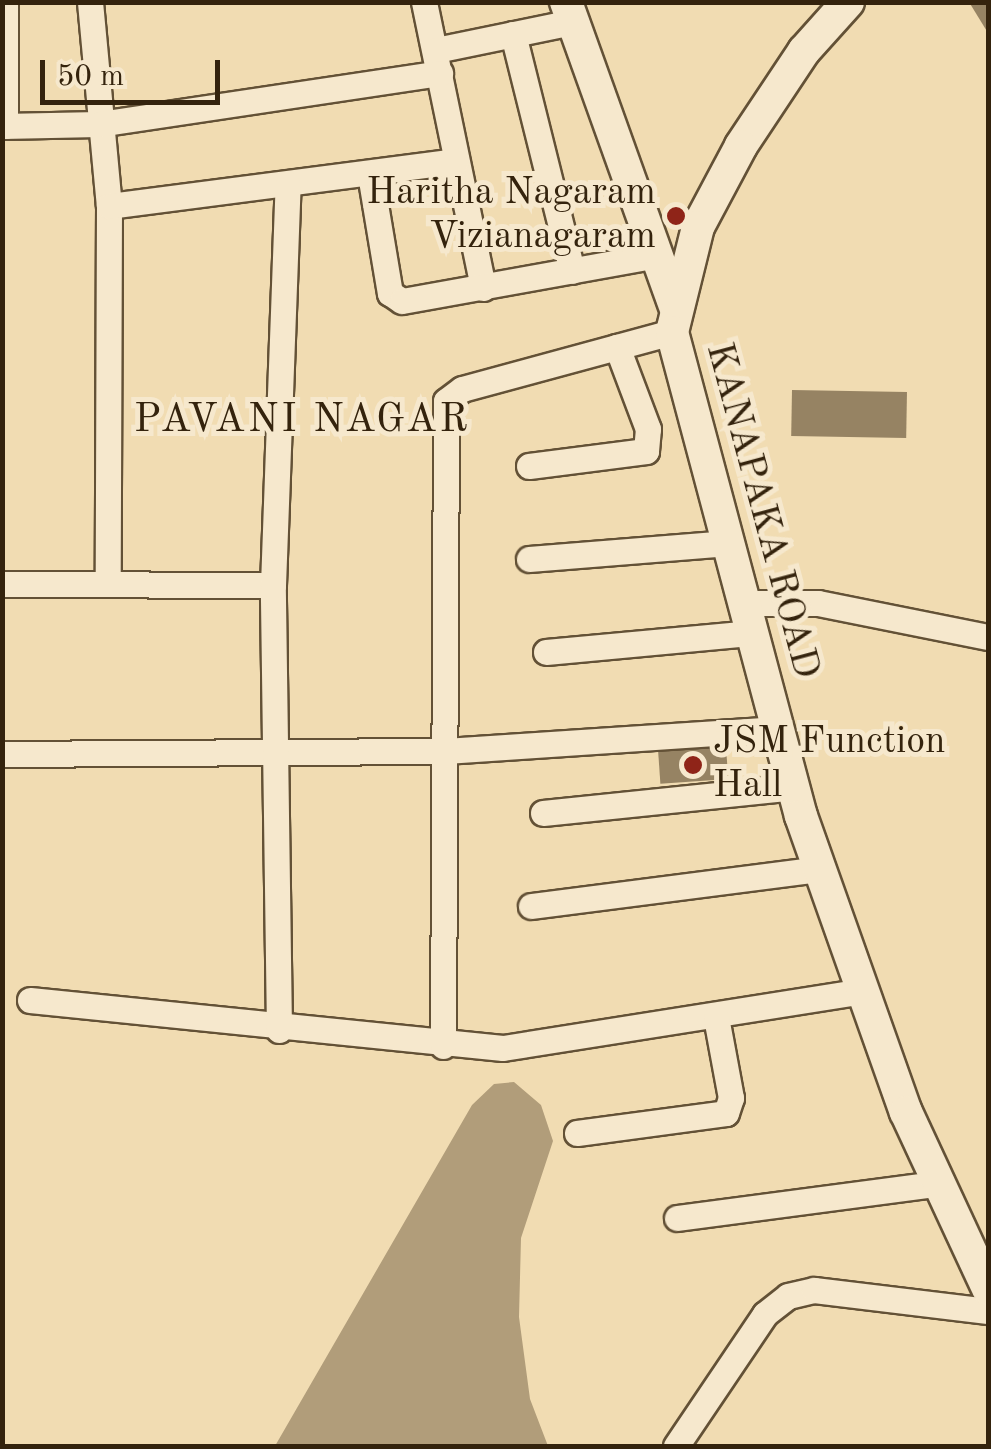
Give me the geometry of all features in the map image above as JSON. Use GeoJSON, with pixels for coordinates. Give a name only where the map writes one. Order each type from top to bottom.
{"type":"FeatureCollection","features":[{"type":"Feature","properties":{"kind":"street"},"geometry":{"type":"LineString","coordinates":[[5,2],[4,126],[99,124],[438,61],[569,12],[652,256],[676,342],[617,347],[462,390],[446,401],[443,1046]]}},
{"type":"Feature","properties":{"kind":"street"},"geometry":{"type":"LineString","coordinates":[[90,2],[110,206],[108,582]]}},
{"type":"Feature","properties":{"kind":"street"},"geometry":{"type":"LineString","coordinates":[[424,2],[483,288]]}},
{"type":"Feature","properties":{"kind":"street","name":"KANAPAKA ROAD"},"geometry":{"type":"LineString","coordinates":[[848,2],[804,51],[741,146],[698,227],[676,342],[793,786],[820,869],[935,1184],[988,1289]]}},
{"type":"Feature","properties":{"kind":"street"},"geometry":{"type":"LineString","coordinates":[[513,34],[572,271]]}},
{"type":"Feature","properties":{"kind":"street"},"geometry":{"type":"LineString","coordinates":[[110,206],[456,162]]}},
{"type":"Feature","properties":{"kind":"street"},"geometry":{"type":"LineString","coordinates":[[370,174],[395,299],[483,288],[652,256]]}},
{"type":"Feature","properties":{"kind":"street"},"geometry":{"type":"LineString","coordinates":[[278,1030],[273,585],[288,184]]}},
{"type":"Feature","properties":{"kind":"street"},"geometry":{"type":"LineString","coordinates":[[528,466],[646,450],[648,430],[617,347]]}},
{"type":"Feature","properties":{"kind":"street"},"geometry":{"type":"LineString","coordinates":[[530,559],[728,543]]}},
{"type":"Feature","properties":{"kind":"street"},"geometry":{"type":"LineString","coordinates":[[2,584],[273,585]]}},
{"type":"Feature","properties":{"kind":"street"},"geometry":{"type":"LineString","coordinates":[[546,652],[818,604],[988,637]]}},
{"type":"Feature","properties":{"kind":"street"},"geometry":{"type":"LineString","coordinates":[[2,754],[445,750],[778,729]]}},
{"type":"Feature","properties":{"kind":"street"},"geometry":{"type":"LineString","coordinates":[[543,813],[793,786]]}},
{"type":"Feature","properties":{"kind":"street"},"geometry":{"type":"LineString","coordinates":[[531,906],[820,869]]}},
{"type":"Feature","properties":{"kind":"street"},"geometry":{"type":"LineString","coordinates":[[30,1000],[443,1046],[532,1046],[863,991]]}},
{"type":"Feature","properties":{"kind":"street"},"geometry":{"type":"LineString","coordinates":[[577,1133],[726,1113],[732,1098],[716,1017]]}},
{"type":"Feature","properties":{"kind":"street"},"geometry":{"type":"LineString","coordinates":[[676,1218],[935,1184]]}},
{"type":"Feature","properties":{"kind":"street"},"geometry":{"type":"LineString","coordinates":[[676,1446],[765,1314],[788,1296],[814,1290],[988,1311]]}},
{"type":"Feature","properties":{"kind":"shaded area"},"geometry":{"type":"Polygon","coordinates":[[[514,1082],[541,1105],[553,1141],[521,1238],[519,1317],[530,1399],[548,1446],[275,1446],[472,1105],[494,1084],[514,1082]]]}},
{"type":"Feature","properties":{"kind":"building"},"geometry":{"type":"Polygon","coordinates":[[[969,2],[988,2],[988,33],[969,2]]]}},
{"type":"Feature","properties":{"kind":"building"},"geometry":{"type":"Polygon","coordinates":[[[792,390],[907,392],[906,438],[791,436],[792,390]]]}},
{"type":"Feature","properties":{"kind":"building","name":"JSM Function Hall"},"geometry":{"type":"Polygon","coordinates":[[[726,747],[728,779],[660,784],[658,752],[726,747]]]}},
{"type":"Feature","properties":{"kind":"place","name":"Haritha Nagaram Vizianagaram"},"geometry":{"type":"Point","coordinates":[676,216]}},
{"type":"Feature","properties":{"kind":"place","name":"JSM Function Hall"},"geometry":{"type":"Point","coordinates":[693,765]}},
{"type":"Feature","properties":{"kind":"district","name":"PAVANI NAGAR"},"geometry":{"type":"Point","coordinates":[302,421]}}]}
